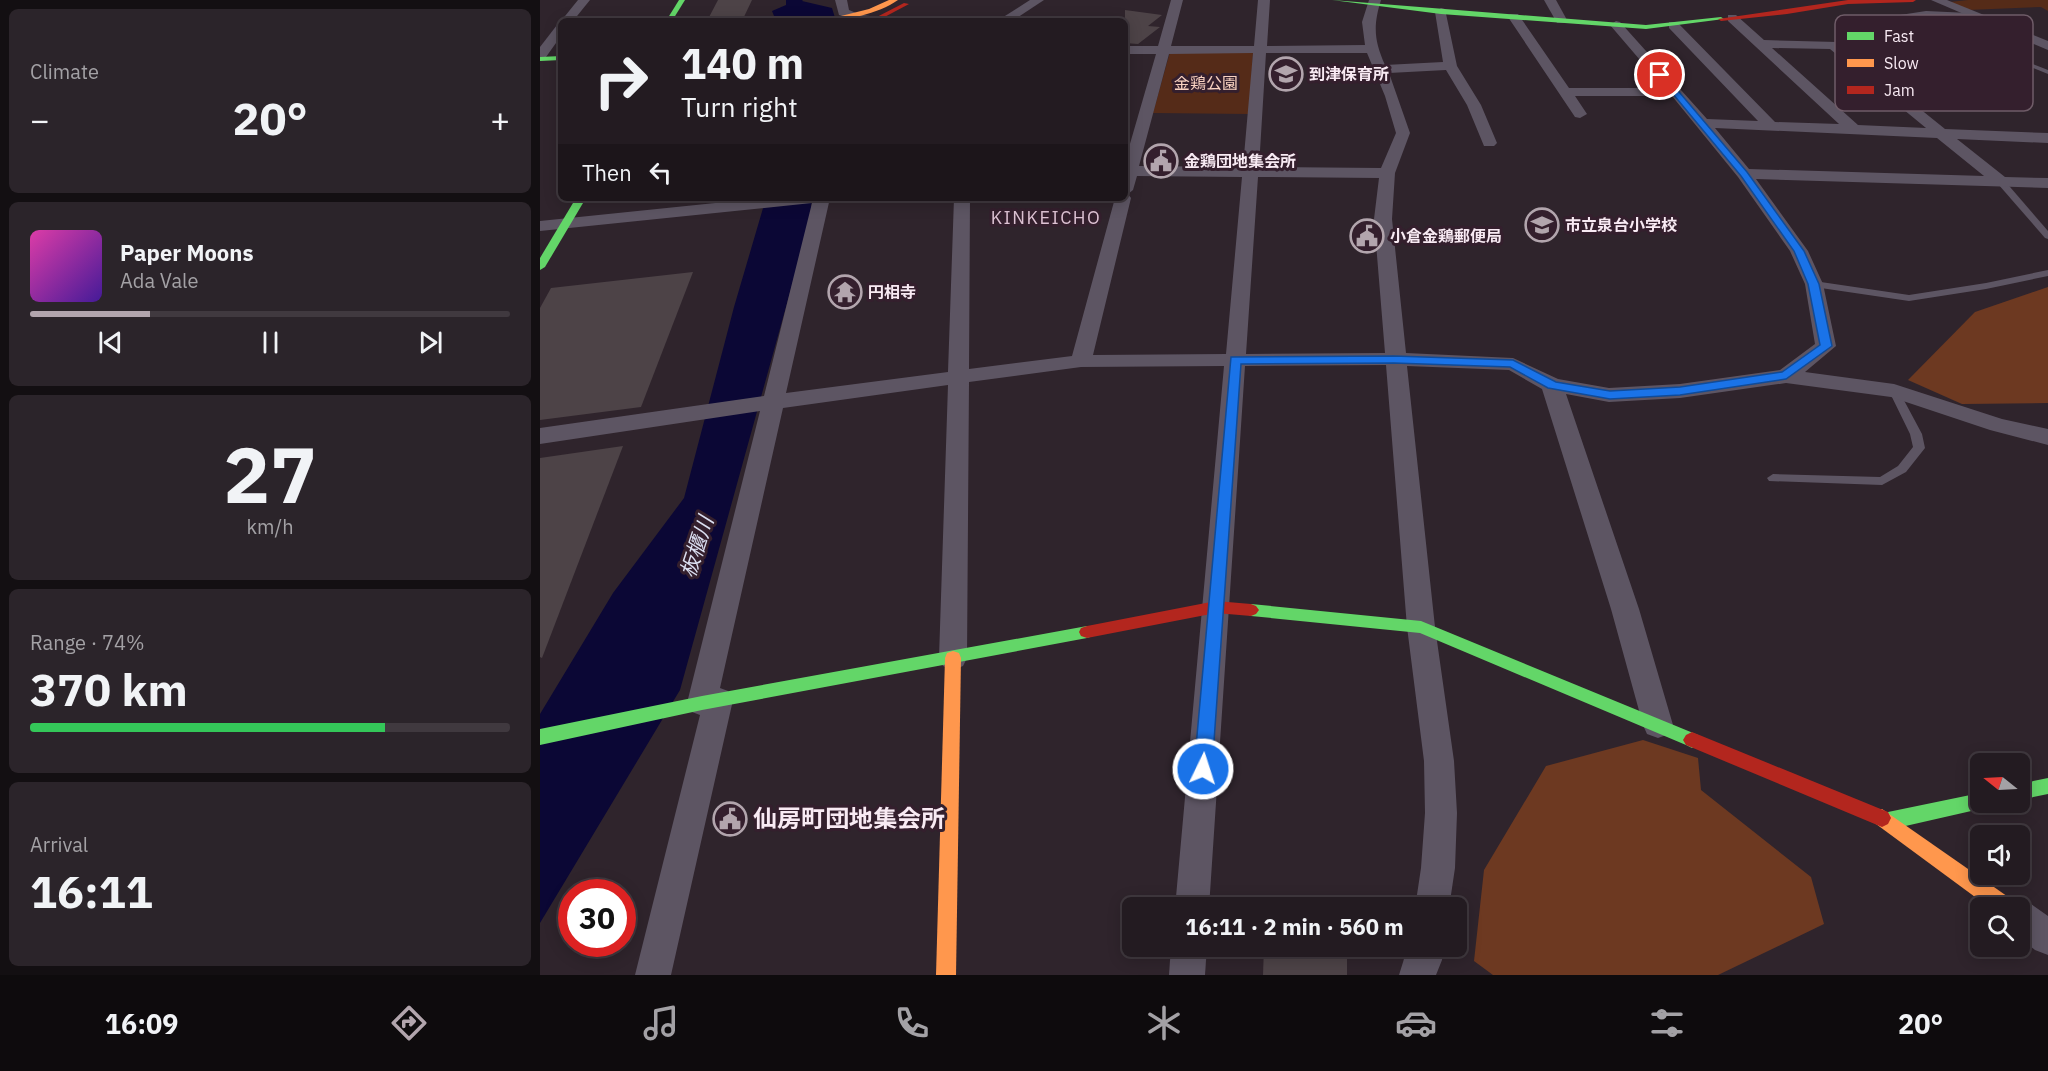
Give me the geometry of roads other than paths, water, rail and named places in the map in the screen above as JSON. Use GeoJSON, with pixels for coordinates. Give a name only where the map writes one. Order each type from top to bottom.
{"type":"FeatureCollection","features":[{"type":"Feature","properties":{"kind":"main road"},"geometry":{"type":"LineString","coordinates":[[671,18],[682,0]]}},
{"type":"Feature","properties":{"kind":"main road"},"geometry":{"type":"LineString","coordinates":[[686,18],[696,0]]}},
{"type":"Feature","properties":{"kind":"main road"},"geometry":{"type":"LineString","coordinates":[[1335,0],[1374,2],[1440,12],[1646,27],[1732,18],[1846,1],[1913,0]]}},
{"type":"Feature","properties":{"kind":"main road"},"geometry":{"type":"LineString","coordinates":[[861,18],[900,2]]}},
{"type":"Feature","properties":{"kind":"main road"},"geometry":{"type":"LineString","coordinates":[[861,18],[900,2]]}},
{"type":"Feature","properties":{"kind":"main road"},"geometry":{"type":"LineString","coordinates":[[540,55],[558,53]]}},
{"type":"Feature","properties":{"kind":"main road"},"geometry":{"type":"LineString","coordinates":[[540,55],[558,57]]}},
{"type":"Feature","properties":{"kind":"main road"},"geometry":{"type":"LineString","coordinates":[[540,267],[579,201]]}},
{"type":"Feature","properties":{"kind":"main road"},"geometry":{"type":"LineString","coordinates":[[540,226],[551,210]]}},
{"type":"Feature","properties":{"kind":"main road"},"geometry":{"type":"LineString","coordinates":[[540,737],[710,702],[1216,607],[1421,627],[1888,821],[1992,897]]}},
{"type":"Feature","properties":{"kind":"main road"},"geometry":{"type":"LineString","coordinates":[[946,975],[953,658]]}},
{"type":"Feature","properties":{"kind":"main road"},"geometry":{"type":"LineString","coordinates":[[2030,790],[2048,786]]}},
{"type":"Feature","properties":{"kind":"main road"},"geometry":{"type":"LineString","coordinates":[[1888,821],[1970,803]]}},
{"type":"Feature","properties":{"kind":"street"},"geometry":{"type":"LineString","coordinates":[[569,18],[584,0]]}},
{"type":"Feature","properties":{"kind":"street"},"geometry":{"type":"LineString","coordinates":[[841,0],[843,12],[853,18]]}},
{"type":"Feature","properties":{"kind":"street"},"geometry":{"type":"LineString","coordinates":[[1008,18],[1038,0]]}},
{"type":"Feature","properties":{"kind":"street"},"geometry":{"type":"LineString","coordinates":[[1128,168],[1177,0]]}},
{"type":"Feature","properties":{"kind":"street"},"geometry":{"type":"LineString","coordinates":[[1193,897],[1264,0]]}},
{"type":"Feature","properties":{"kind":"street"},"geometry":{"type":"LineString","coordinates":[[1550,0],[1561,20]]}},
{"type":"Feature","properties":{"kind":"street"},"geometry":{"type":"LineString","coordinates":[[1937,0],[1969,15]]}},
{"type":"Feature","properties":{"kind":"street"},"geometry":{"type":"LineString","coordinates":[[1374,2],[1368,22],[1372,49],[1392,96],[1403,133],[1388,173],[1383,219],[1394,359],[1421,627],[1439,761],[1441,813],[1438,868],[1434,897]]}},
{"type":"Feature","properties":{"kind":"street"},"geometry":{"type":"LineString","coordinates":[[1440,12],[1450,66],[1474,105],[1489,143]]}},
{"type":"Feature","properties":{"kind":"street"},"geometry":{"type":"LineString","coordinates":[[1514,17],[1580,114]]}},
{"type":"Feature","properties":{"kind":"street"},"geometry":{"type":"LineString","coordinates":[[1732,18],[1853,129]]}},
{"type":"Feature","properties":{"kind":"street"},"geometry":{"type":"LineString","coordinates":[[1616,25],[1703,123],[1744,174],[1799,251],[1814,284],[1826,346],[1786,376]]}},
{"type":"Feature","properties":{"kind":"street"},"geometry":{"type":"LineString","coordinates":[[1673,25],[1771,126]]}},
{"type":"Feature","properties":{"kind":"street"},"geometry":{"type":"LineString","coordinates":[[540,55],[558,32]]}},
{"type":"Feature","properties":{"kind":"street"},"geometry":{"type":"LineString","coordinates":[[2033,40],[2048,46]]}},
{"type":"Feature","properties":{"kind":"street"},"geometry":{"type":"LineString","coordinates":[[1761,44],[1835,47]]}},
{"type":"Feature","properties":{"kind":"street"},"geometry":{"type":"LineString","coordinates":[[1128,50],[1372,49]]}},
{"type":"Feature","properties":{"kind":"street"},"geometry":{"type":"LineString","coordinates":[[1380,69],[1450,66]]}},
{"type":"Feature","properties":{"kind":"street"},"geometry":{"type":"LineString","coordinates":[[1565,92],[1675,92]]}},
{"type":"Feature","properties":{"kind":"street"},"geometry":{"type":"LineString","coordinates":[[1916,111],[2001,182]]}},
{"type":"Feature","properties":{"kind":"street"},"geometry":{"type":"LineString","coordinates":[[1703,123],[2048,138]]}},
{"type":"Feature","properties":{"kind":"street"},"geometry":{"type":"LineString","coordinates":[[1128,171],[1388,173]]}},
{"type":"Feature","properties":{"kind":"street"},"geometry":{"type":"LineString","coordinates":[[1744,174],[2048,183]]}},
{"type":"Feature","properties":{"kind":"street"},"geometry":{"type":"LineString","coordinates":[[540,226],[787,201]]}},
{"type":"Feature","properties":{"kind":"street"},"geometry":{"type":"LineString","coordinates":[[653,975],[772,402],[821,201]]}},
{"type":"Feature","properties":{"kind":"street"},"geometry":{"type":"LineString","coordinates":[[953,658],[962,201]]}},
{"type":"Feature","properties":{"kind":"street"},"geometry":{"type":"LineString","coordinates":[[1081,361],[1122,201]]}},
{"type":"Feature","properties":{"kind":"street"},"geometry":{"type":"LineString","coordinates":[[540,436],[772,402],[1081,361],[1394,359],[1513,364],[1552,385],[1610,395],[1680,391],[1786,376],[1893,391],[1998,425],[2048,437]]}},
{"type":"Feature","properties":{"kind":"street"},"geometry":{"type":"LineString","coordinates":[[1552,385],[1625,609],[1658,725]]}},
{"type":"Feature","properties":{"kind":"street"},"geometry":{"type":"LineString","coordinates":[[2030,924],[2048,937]]}},
{"type":"Feature","properties":{"kind":"street"},"geometry":{"type":"LineString","coordinates":[[1186,975],[1188,957]]}},
{"type":"Feature","properties":{"kind":"street"},"geometry":{"type":"LineString","coordinates":[[1417,975],[1424,957]]}},
{"type":"Feature","properties":{"kind":"lane"},"geometry":{"type":"LineString","coordinates":[[1918,15],[1969,15]]}},
{"type":"Feature","properties":{"kind":"lane"},"geometry":{"type":"LineString","coordinates":[[2033,66],[2048,72]]}},
{"type":"Feature","properties":{"kind":"lane"},"geometry":{"type":"LineString","coordinates":[[2001,182],[2048,236]]}},
{"type":"Feature","properties":{"kind":"lane"},"geometry":{"type":"LineString","coordinates":[[1814,284],[1909,298],[1986,286],[2048,273]]}},
{"type":"Feature","properties":{"kind":"lane"},"geometry":{"type":"LineString","coordinates":[[1773,478],[1882,481],[1902,469],[1919,448],[1916,434],[1893,391]]}},
{"type":"Feature","properties":{"kind":"water"},"geometry":{"type":"Polygon","coordinates":[[[786,0],[803,0],[832,8],[835,18],[775,18],[772,11],[786,5],[786,0]]]}},
{"type":"Feature","properties":{"kind":"water","name":"板櫃川"},"geometry":{"type":"Polygon","coordinates":[[[765,201],[812,201],[810,220],[680,690],[566,879],[558,879],[558,893],[540,923],[540,714],[613,593],[684,498],[734,307],[765,201]]]}},
{"type":"Feature","properties":{"kind":"place","name":"到津保育所"},"geometry":{"type":"Point","coordinates":[1286,74]}},
{"type":"Feature","properties":{"kind":"place","name":"金鶏団地集会所"},"geometry":{"type":"Point","coordinates":[1161,161]}},
{"type":"Feature","properties":{"kind":"place","name":"市立泉台小学校"},"geometry":{"type":"Point","coordinates":[1542,225]}},
{"type":"Feature","properties":{"kind":"place","name":"小倉金鶏郵便局"},"geometry":{"type":"Point","coordinates":[1367,236]}},
{"type":"Feature","properties":{"kind":"place","name":"円相寺"},"geometry":{"type":"Point","coordinates":[845,292]}},
{"type":"Feature","properties":{"kind":"place","name":"仙房町団地集会所"},"geometry":{"type":"Point","coordinates":[730,819]}},
{"type":"Feature","properties":{"kind":"district","name":"KINKEICHO"},"geometry":{"type":"Point","coordinates":[1046,218]}},
{"type":"Feature","properties":{"kind":"park label","name":"金鶏公園"},"geometry":{"type":"Point","coordinates":[1206,83]}}]}
